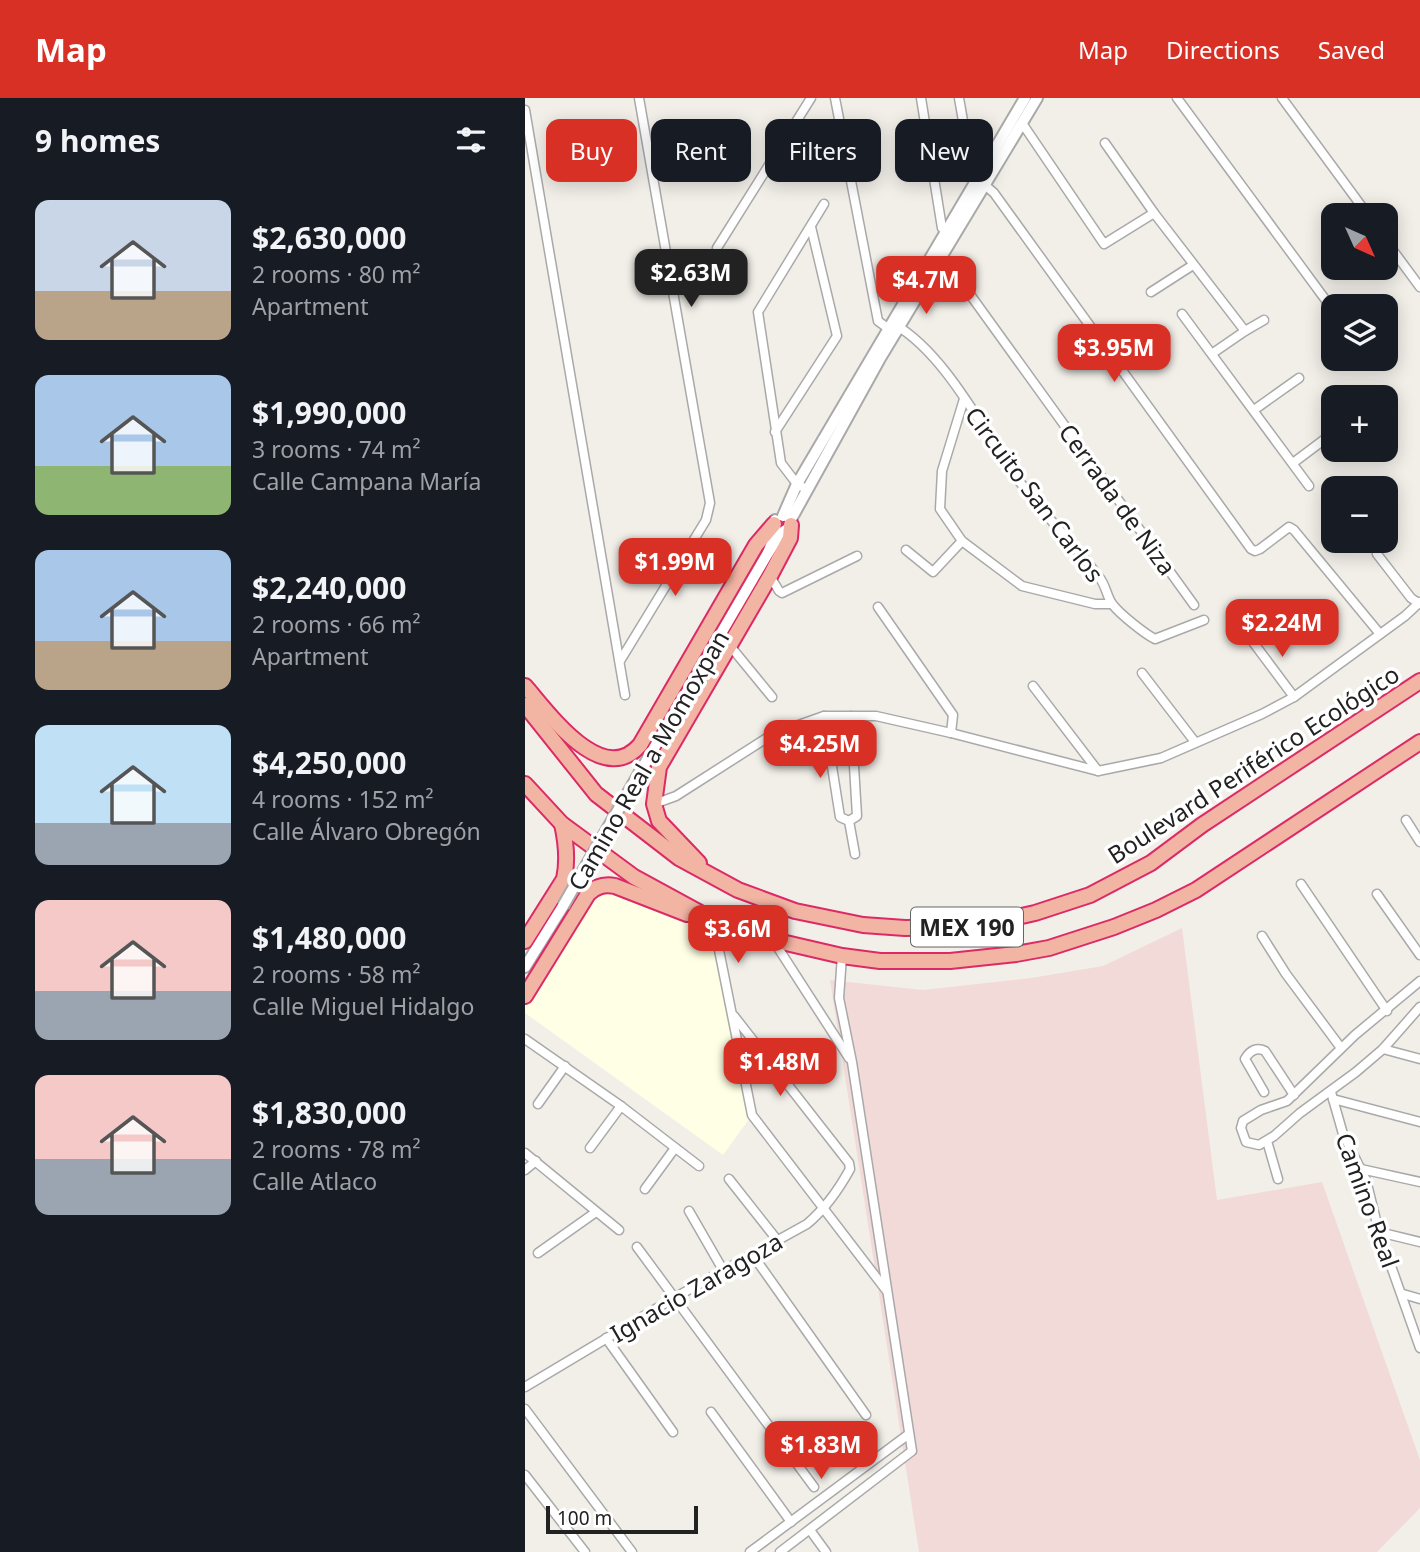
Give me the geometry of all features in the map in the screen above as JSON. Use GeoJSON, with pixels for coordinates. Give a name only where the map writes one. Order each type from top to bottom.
{"type":"FeatureCollection","features":[{"type":"Feature","properties":{"kind":"highway"},"geometry":{"type":"LineString","coordinates":[[525,686],[566,732],[584,747],[608,757],[619,758],[630,754],[640,745],[756,545],[784,522],[790,538],[773,581],[659,768],[654,804],[659,821],[674,840],[699,863],[738,890]]}},
{"type":"Feature","properties":{"kind":"highway","name":"Boulevard Periférico Ecológico"},"geometry":{"type":"LineString","coordinates":[[525,705],[596,794],[679,858],[738,890],[795,911],[863,925],[905,928],[973,927],[1035,913],[1090,895],[1150,863],[1202,825],[1420,681]]}},
{"type":"Feature","properties":{"kind":"highway","name":"MEX 190"},"geometry":{"type":"LineString","coordinates":[[525,784],[562,824],[634,877],[713,920],[773,940],[842,956],[880,961],[950,961],[1049,948],[1114,927],[1196,890],[1420,742]]}},
{"type":"Feature","properties":{"kind":"highway"},"geometry":{"type":"LineString","coordinates":[[525,941],[564,879],[567,867],[562,824]]}},
{"type":"Feature","properties":{"kind":"highway"},"geometry":{"type":"LineString","coordinates":[[525,996],[588,894],[596,888],[615,886],[678,912],[713,920]]}},
{"type":"Feature","properties":{"kind":"street"},"geometry":{"type":"LineString","coordinates":[[620,661],[706,520],[710,503],[639,98]]}},
{"type":"Feature","properties":{"kind":"street"},"geometry":{"type":"LineString","coordinates":[[717,248],[811,98]]}},
{"type":"Feature","properties":{"kind":"street"},"geometry":{"type":"LineString","coordinates":[[835,98],[878,321],[894,329]]}},
{"type":"Feature","properties":{"kind":"street"},"geometry":{"type":"LineString","coordinates":[[921,98],[942,228],[946,232]]}},
{"type":"Feature","properties":{"kind":"street"},"geometry":{"type":"LineString","coordinates":[[959,98],[972,172],[994,193],[1251,548],[1255,551],[1259,549],[1289,527],[1294,530],[1380,634]]}},
{"type":"Feature","properties":{"kind":"street","name":"Camino Real a Momoxpan"},"geometry":{"type":"LineString","coordinates":[[894,329],[943,257],[1025,98]]}},
{"type":"Feature","properties":{"kind":"street","name":"Camino Real a Momoxpan"},"geometry":{"type":"LineString","coordinates":[[525,967],[768,553],[781,533],[787,531],[784,522],[801,486],[894,329],[946,232],[1037,98]]}},
{"type":"Feature","properties":{"kind":"street"},"geometry":{"type":"LineString","coordinates":[[1177,98],[1321,294]]}},
{"type":"Feature","properties":{"kind":"street"},"geometry":{"type":"LineString","coordinates":[[1282,98],[1358,203]]}},
{"type":"Feature","properties":{"kind":"street"},"geometry":{"type":"LineString","coordinates":[[525,110],[625,695]]}},
{"type":"Feature","properties":{"kind":"street"},"geometry":{"type":"LineString","coordinates":[[1022,123],[1104,244],[1154,213]]}},
{"type":"Feature","properties":{"kind":"street"},"geometry":{"type":"LineString","coordinates":[[1105,143],[1154,213],[1245,331]]}},
{"type":"Feature","properties":{"kind":"street"},"geometry":{"type":"LineString","coordinates":[[801,486],[781,463],[758,312],[824,204]]}},
{"type":"Feature","properties":{"kind":"street"},"geometry":{"type":"LineString","coordinates":[[775,432],[838,336],[811,227]]}},
{"type":"Feature","properties":{"kind":"street","name":"Cerrada de Niza"},"geometry":{"type":"LineString","coordinates":[[943,257],[1194,605]]}},
{"type":"Feature","properties":{"kind":"street"},"geometry":{"type":"LineString","coordinates":[[1398,257],[1420,287]]}},
{"type":"Feature","properties":{"kind":"street"},"geometry":{"type":"LineString","coordinates":[[1151,292],[1193,265]]}},
{"type":"Feature","properties":{"kind":"street"},"geometry":{"type":"LineString","coordinates":[[1182,314],[1309,486]]}},
{"type":"Feature","properties":{"kind":"street"},"geometry":{"type":"LineString","coordinates":[[1213,353],[1264,320]]}},
{"type":"Feature","properties":{"kind":"street","name":"Circuito San Carlos"},"geometry":{"type":"LineString","coordinates":[[894,329],[907,332],[937,362],[964,398],[1018,479],[1103,582],[1112,604],[1095,604],[1022,586],[962,541],[940,509],[941,471],[964,398]]}},
{"type":"Feature","properties":{"kind":"street"},"geometry":{"type":"LineString","coordinates":[[1254,410],[1299,378]]}},
{"type":"Feature","properties":{"kind":"street"},"geometry":{"type":"LineString","coordinates":[[1293,463],[1321,442]]}},
{"type":"Feature","properties":{"kind":"street"},"geometry":{"type":"LineString","coordinates":[[906,550],[933,572],[962,541]]}},
{"type":"Feature","properties":{"kind":"street"},"geometry":{"type":"LineString","coordinates":[[654,804],[676,796],[773,734],[824,716],[876,716],[1098,771],[1161,758],[1294,696],[1419,604],[1377,554]]}},
{"type":"Feature","properties":{"kind":"street"},"geometry":{"type":"LineString","coordinates":[[773,581],[782,593],[857,556]]}},
{"type":"Feature","properties":{"kind":"street"},"geometry":{"type":"LineString","coordinates":[[1112,604],[1155,639],[1204,620]]}},
{"type":"Feature","properties":{"kind":"street"},"geometry":{"type":"LineString","coordinates":[[878,607],[953,715],[951,733]]}},
{"type":"Feature","properties":{"kind":"street"},"geometry":{"type":"LineString","coordinates":[[1250,638],[1294,696]]}},
{"type":"Feature","properties":{"kind":"street"},"geometry":{"type":"LineString","coordinates":[[731,647],[772,697]]}},
{"type":"Feature","properties":{"kind":"street"},"geometry":{"type":"LineString","coordinates":[[1142,673],[1195,742]]}},
{"type":"Feature","properties":{"kind":"street"},"geometry":{"type":"LineString","coordinates":[[1033,686],[1098,771]]}},
{"type":"Feature","properties":{"kind":"street"},"geometry":{"type":"LineString","coordinates":[[824,716],[840,817],[849,821]]}},
{"type":"Feature","properties":{"kind":"street"},"geometry":{"type":"LineString","coordinates":[[849,821],[857,816],[851,716]]}},
{"type":"Feature","properties":{"kind":"street"},"geometry":{"type":"LineString","coordinates":[[1405,820],[1420,842]]}},
{"type":"Feature","properties":{"kind":"street"},"geometry":{"type":"LineString","coordinates":[[849,821],[855,854]]}},
{"type":"Feature","properties":{"kind":"street"},"geometry":{"type":"LineString","coordinates":[[1301,884],[1387,1011]]}},
{"type":"Feature","properties":{"kind":"street"},"geometry":{"type":"LineString","coordinates":[[1377,894],[1420,955]]}},
{"type":"Feature","properties":{"kind":"street"},"geometry":{"type":"LineString","coordinates":[[713,920],[752,1115],[887,1292]]}},
{"type":"Feature","properties":{"kind":"street"},"geometry":{"type":"LineString","coordinates":[[1262,936],[1286,974],[1341,1048]]}},
{"type":"Feature","properties":{"kind":"street"},"geometry":{"type":"LineString","coordinates":[[773,940],[852,1062]]}},
{"type":"Feature","properties":{"kind":"street"},"geometry":{"type":"LineString","coordinates":[[780,1552],[912,1451],[852,1062],[839,998],[842,956]]}},
{"type":"Feature","properties":{"kind":"street"},"geometry":{"type":"LineString","coordinates":[[1420,981],[1341,1048],[1294,1095],[1280,1105],[1261,1110],[1243,1121],[1241,1128],[1246,1142],[1259,1145],[1267,1141],[1300,1113],[1332,1095],[1383,1049],[1420,1007]]}},
{"type":"Feature","properties":{"kind":"street"},"geometry":{"type":"LineString","coordinates":[[1401,999],[1412,1015]]}},
{"type":"Feature","properties":{"kind":"street","name":"Ignacio Zaragoza"},"geometry":{"type":"LineString","coordinates":[[525,1387],[807,1223],[823,1209],[850,1169],[849,1163],[734,1016]]}},
{"type":"Feature","properties":{"kind":"street"},"geometry":{"type":"LineString","coordinates":[[525,1039],[621,1106],[699,1166]]}},
{"type":"Feature","properties":{"kind":"street"},"geometry":{"type":"LineString","coordinates":[[1383,1049],[1420,1059]]}},
{"type":"Feature","properties":{"kind":"street"},"geometry":{"type":"LineString","coordinates":[[1264,1092],[1245,1059],[1249,1052],[1254,1050],[1265,1051],[1294,1095]]}},
{"type":"Feature","properties":{"kind":"street"},"geometry":{"type":"LineString","coordinates":[[538,1104],[565,1066]]}},
{"type":"Feature","properties":{"kind":"street"},"geometry":{"type":"LineString","coordinates":[[1332,1095],[1420,1122]]}},
{"type":"Feature","properties":{"kind":"street","name":"Camino Real"},"geometry":{"type":"LineString","coordinates":[[1332,1095],[1343,1134],[1361,1169],[1379,1232],[1420,1348]]}},
{"type":"Feature","properties":{"kind":"street"},"geometry":{"type":"LineString","coordinates":[[590,1148],[621,1106]]}},
{"type":"Feature","properties":{"kind":"street"},"geometry":{"type":"LineString","coordinates":[[1267,1141],[1278,1179]]}},
{"type":"Feature","properties":{"kind":"street"},"geometry":{"type":"LineString","coordinates":[[645,1189],[675,1147]]}},
{"type":"Feature","properties":{"kind":"street"},"geometry":{"type":"LineString","coordinates":[[525,1153],[619,1230]]}},
{"type":"Feature","properties":{"kind":"street"},"geometry":{"type":"LineString","coordinates":[[525,1170],[536,1161]]}},
{"type":"Feature","properties":{"kind":"street"},"geometry":{"type":"LineString","coordinates":[[1361,1169],[1420,1182]]}},
{"type":"Feature","properties":{"kind":"street"},"geometry":{"type":"LineString","coordinates":[[729,1179],[778,1241]]}},
{"type":"Feature","properties":{"kind":"street"},"geometry":{"type":"LineString","coordinates":[[689,1211],[723,1270]]}},
{"type":"Feature","properties":{"kind":"street"},"geometry":{"type":"LineString","coordinates":[[538,1253],[596,1212]]}},
{"type":"Feature","properties":{"kind":"street"},"geometry":{"type":"LineString","coordinates":[[1379,1232],[1420,1242]]}},
{"type":"Feature","properties":{"kind":"street"},"geometry":{"type":"LineString","coordinates":[[636,1247],[814,1487]]}},
{"type":"Feature","properties":{"kind":"street"},"geometry":{"type":"LineString","coordinates":[[752,1254],[866,1415]]}},
{"type":"Feature","properties":{"kind":"street"},"geometry":{"type":"LineString","coordinates":[[1403,1294],[1420,1299]]}},
{"type":"Feature","properties":{"kind":"street"},"geometry":{"type":"LineString","coordinates":[[606,1338],[673,1432]]}},
{"type":"Feature","properties":{"kind":"street"},"geometry":{"type":"LineString","coordinates":[[525,1409],[632,1552]]}},
{"type":"Feature","properties":{"kind":"street"},"geometry":{"type":"LineString","coordinates":[[711,1412],[790,1522]]}},
{"type":"Feature","properties":{"kind":"street"},"geometry":{"type":"LineString","coordinates":[[750,1552],[909,1434]]}},
{"type":"Feature","properties":{"kind":"street"},"geometry":{"type":"LineString","coordinates":[[525,1475],[585,1552]]}},
{"type":"Feature","properties":{"kind":"street"},"geometry":{"type":"LineString","coordinates":[[810,1508],[820,1522]]}},
{"type":"Feature","properties":{"kind":"street"},"geometry":{"type":"LineString","coordinates":[[810,1530],[826,1552]]}},
{"type":"Feature","properties":{"kind":"shaded area"},"geometry":{"type":"Polygon","coordinates":[[[603,889],[713,920],[752,1115],[723,1155],[525,1013],[525,1002],[594,894],[603,889]]]}},
{"type":"Feature","properties":{"kind":"shaded area"},"geometry":{"type":"Polygon","coordinates":[[[1182,928],[1217,1200],[1322,1182],[1420,1460],[1420,1508],[1377,1552],[919,1552],[830,980],[923,990],[1031,978],[1103,966],[1182,928]]]}}]}
